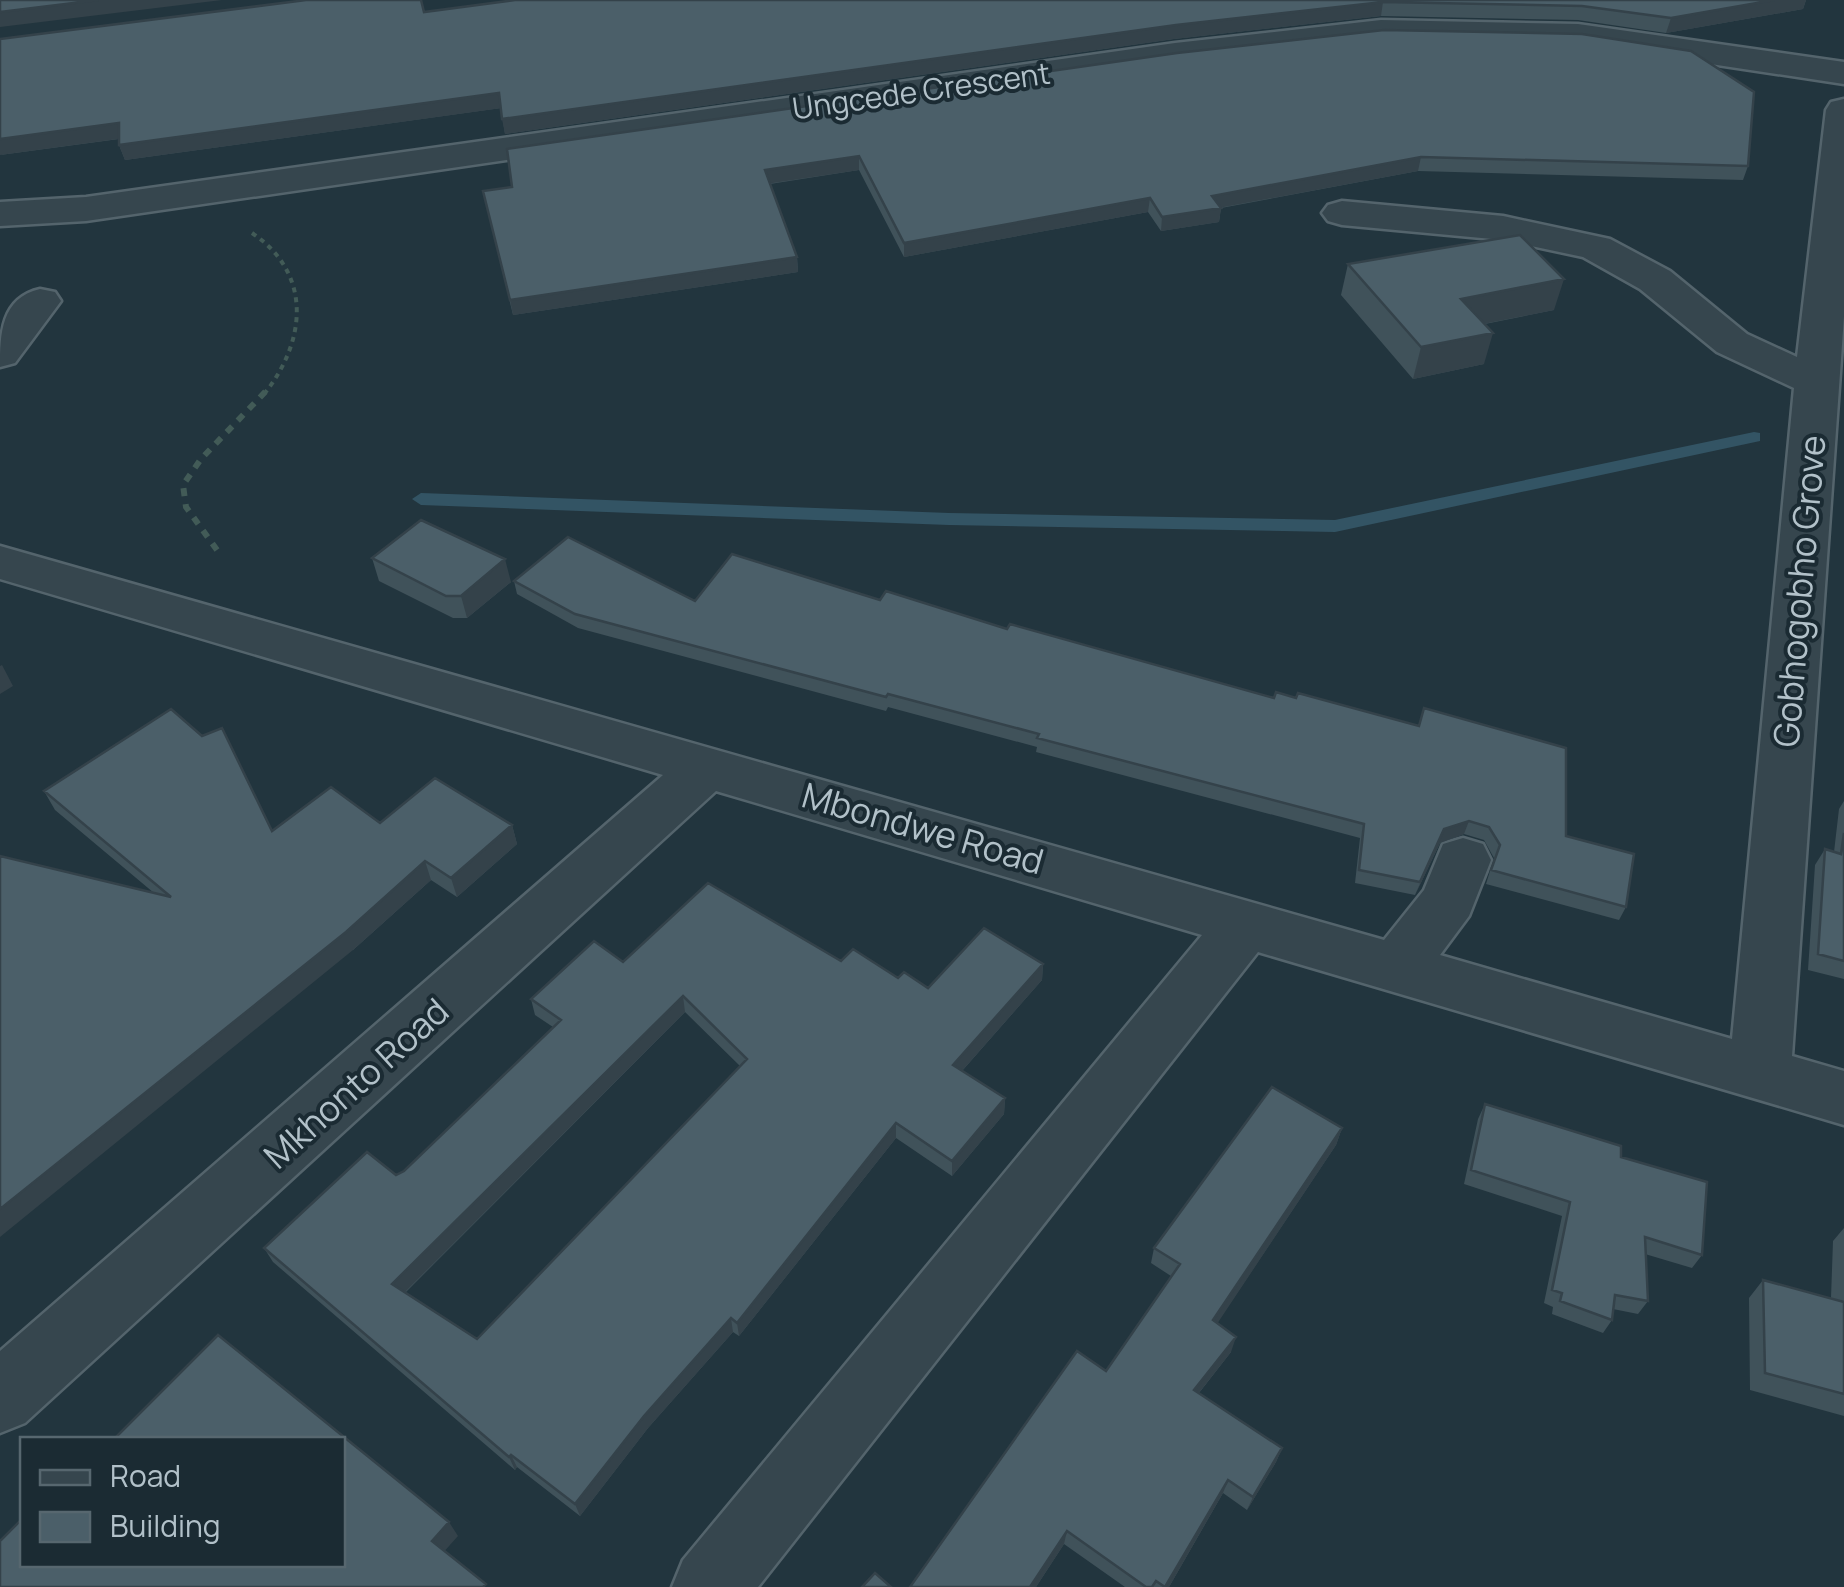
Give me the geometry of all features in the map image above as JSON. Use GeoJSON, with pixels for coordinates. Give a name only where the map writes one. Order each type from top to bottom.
{"type":"FeatureCollection","features":[{"type":"Feature","properties":{"kind":"street","name":"Ungcede Crescent"},"geometry":{"type":"LineString","coordinates":[[0,214],[186,196],[1175,53],[1381,30],[1578,34],[1844,73]]}},
{"type":"Feature","properties":{"kind":"street","name":"Gobhogobho Grove"},"geometry":{"type":"LineString","coordinates":[[1760,1074],[1826,468],[1816,382],[1841,174],[1844,110]]}},
{"type":"Feature","properties":{"kind":"street"},"geometry":{"type":"LineString","coordinates":[[1342,214],[1503,228],[1596,248],[1655,280],[1732,343],[1816,382]]}},
{"type":"Feature","properties":{"kind":"street"},"geometry":{"type":"LineString","coordinates":[[0,354],[40,302]]}},
{"type":"Feature","properties":{"kind":"street","name":"Mbondwe Road"},"geometry":{"type":"LineString","coordinates":[[0,562],[710,765],[1844,1098]]}},
{"type":"Feature","properties":{"kind":"street","name":"Mkhonto Road"},"geometry":{"type":"LineString","coordinates":[[0,1398],[710,765]]}},
{"type":"Feature","properties":{"kind":"street"},"geometry":{"type":"LineString","coordinates":[[1397,967],[1449,900],[1463,860]]}},
{"type":"Feature","properties":{"kind":"street"},"geometry":{"type":"LineString","coordinates":[[710,1587],[1247,923]]}},
{"type":"Feature","properties":{"kind":"path"},"geometry":{"type":"LineString","coordinates":[[186,196],[263,240],[289,276],[300,310],[300,336],[285,370],[220,433],[183,485],[186,507],[217,550]]}},
{"type":"Feature","properties":{"kind":"building"},"geometry":{"type":"Polygon","coordinates":[[[0,0],[98,0],[0,12],[0,0]]]}},
{"type":"Feature","properties":{"kind":"building"},"geometry":{"type":"Polygon","coordinates":[[[306,0],[421,0],[424,12],[515,0],[1774,0],[1671,18],[1582,6],[1383,2],[1176,25],[502,119],[499,93],[119,145],[119,123],[0,139],[0,39],[306,0]]]}},
{"type":"Feature","properties":{"kind":"building"},"geometry":{"type":"Polygon","coordinates":[[[1384,30],[1582,34],[1691,51],[1754,92],[1748,166],[1421,157],[1212,196],[1221,208],[1162,217],[1150,198],[904,243],[859,156],[765,170],[797,257],[510,300],[483,191],[512,187],[507,149],[1177,53],[1384,30]]]}},
{"type":"Feature","properties":{"kind":"building"},"geometry":{"type":"Polygon","coordinates":[[[1520,235],[1564,279],[1461,299],[1493,333],[1421,347],[1348,264],[1520,235]]]}},
{"type":"Feature","properties":{"kind":"building"},"geometry":{"type":"Polygon","coordinates":[[[421,520],[505,559],[461,596],[446,596],[372,558],[421,520]]]}},
{"type":"Feature","properties":{"kind":"building"},"geometry":{"type":"Polygon","coordinates":[[[568,537],[695,601],[732,554],[880,600],[886,591],[1007,629],[1010,624],[1274,698],[1276,692],[1296,698],[1298,693],[1419,726],[1424,708],[1566,748],[1566,836],[1634,854],[1626,907],[1491,870],[1500,845],[1489,827],[1469,821],[1444,829],[1420,882],[1359,870],[1364,824],[1037,738],[1039,734],[575,614],[514,581],[568,537]]]}},
{"type":"Feature","properties":{"kind":"building"},"geometry":{"type":"Polygon","coordinates":[[[171,709],[202,736],[222,728],[272,831],[331,787],[380,823],[435,778],[512,825],[451,878],[425,861],[346,932],[0,1209],[0,856],[171,897],[44,791],[171,709]]]}},
{"type":"Feature","properties":{"kind":"building"},"geometry":{"type":"Polygon","coordinates":[[[1844,833],[1844,961],[1818,954],[1825,849],[1841,854],[1844,833]]]}},
{"type":"Feature","properties":{"kind":"building"},"geometry":{"type":"Polygon","coordinates":[[[708,883],[841,961],[853,949],[898,978],[904,972],[928,988],[984,928],[1043,964],[953,1065],[1005,1098],[952,1161],[896,1123],[737,1323],[731,1318],[644,1416],[575,1504],[509,1457],[264,1248],[367,1152],[396,1175],[404,1171],[561,1020],[531,999],[594,941],[623,962],[708,883]],[[683,996],[392,1284],[477,1339],[747,1059],[683,996]]]}},
{"type":"Feature","properties":{"kind":"building"},"geometry":{"type":"Polygon","coordinates":[[[1272,1087],[1342,1128],[1213,1320],[1236,1337],[1194,1390],[1282,1448],[1253,1497],[1228,1480],[1165,1587],[1156,1581],[1152,1587],[1146,1587],[1067,1531],[1030,1587],[910,1587],[1077,1351],[1106,1371],[1180,1264],[1154,1248],[1272,1087]]]}},
{"type":"Feature","properties":{"kind":"building"},"geometry":{"type":"Polygon","coordinates":[[[1485,1104],[1621,1146],[1621,1157],[1707,1182],[1702,1255],[1645,1237],[1648,1301],[1615,1295],[1612,1320],[1560,1301],[1562,1293],[1552,1290],[1570,1202],[1471,1170],[1485,1104]]]}},
{"type":"Feature","properties":{"kind":"building"},"geometry":{"type":"Polygon","coordinates":[[[1763,1280],[1844,1302],[1844,1394],[1765,1373],[1763,1280]]]}},
{"type":"Feature","properties":{"kind":"building"},"geometry":{"type":"Polygon","coordinates":[[[218,1335],[344,1437],[116,1437],[218,1335]]]}},
{"type":"Feature","properties":{"kind":"building"},"geometry":{"type":"Polygon","coordinates":[[[345,1438],[449,1522],[432,1541],[486,1584],[0,1587],[0,1541],[20,1521],[20,1567],[345,1567],[345,1438]]]}},
{"type":"Feature","properties":{"kind":"building"},"geometry":{"type":"Polygon","coordinates":[[[875,1573],[891,1587],[862,1587],[875,1573]]]}},
{"type":"Feature","properties":{"kind":"waterway"},"geometry":{"type":"LineString","coordinates":[[421,499],[949,519],[1335,526],[1754,437]]}}]}
